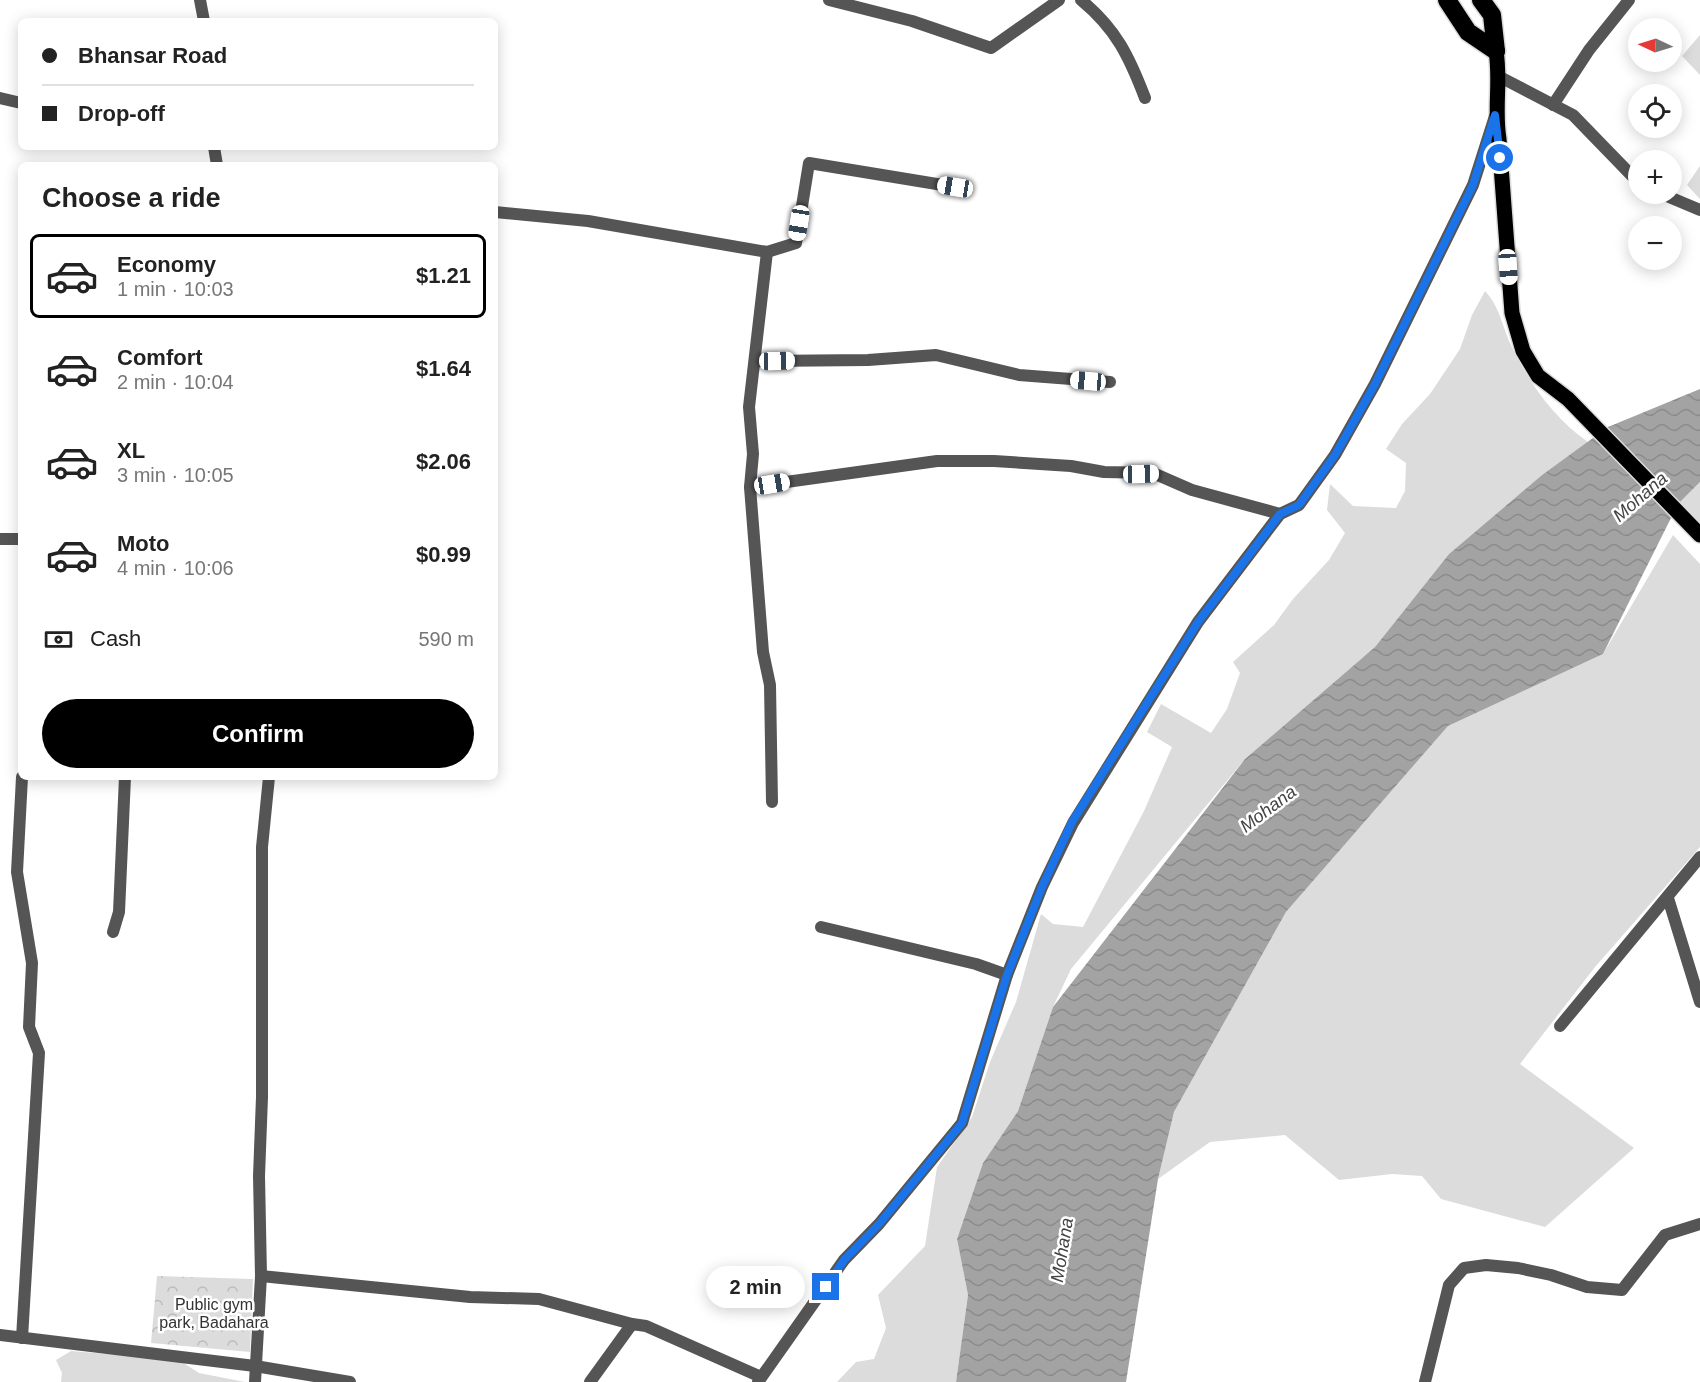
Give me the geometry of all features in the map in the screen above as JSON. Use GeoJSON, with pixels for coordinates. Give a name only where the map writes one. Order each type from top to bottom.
{"type":"FeatureCollection","features":[{"type":"Feature","properties":{"kind":"highway"},"geometry":{"type":"LineString","coordinates":[[1447,0],[1468,32],[1496,51]]}},
{"type":"Feature","properties":{"kind":"highway"},"geometry":{"type":"LineString","coordinates":[[1487,8],[1496,51]]}},
{"type":"Feature","properties":{"kind":"main road"},"geometry":{"type":"LineString","coordinates":[[1496,51],[1500,77],[1495,115],[1499,139],[1512,313],[1523,351],[1538,376],[1568,399],[1700,535]]}},
{"type":"Feature","properties":{"kind":"street"},"geometry":{"type":"LineString","coordinates":[[200,0],[203,18]]}},
{"type":"Feature","properties":{"kind":"street"},"geometry":{"type":"LineString","coordinates":[[829,0],[912,21],[991,48],[1059,0]]}},
{"type":"Feature","properties":{"kind":"street"},"geometry":{"type":"LineString","coordinates":[[1081,0],[1104,18],[1131,62],[1144,98]]}},
{"type":"Feature","properties":{"kind":"street"},"geometry":{"type":"LineString","coordinates":[[1553,105],[1589,50],[1629,0]]}},
{"type":"Feature","properties":{"kind":"street"},"geometry":{"type":"LineString","coordinates":[[1500,77],[1573,116],[1628,172]]}},
{"type":"Feature","properties":{"kind":"street"},"geometry":{"type":"LineString","coordinates":[[0,98],[18,102]]}},
{"type":"Feature","properties":{"kind":"street"},"geometry":{"type":"LineString","coordinates":[[261,1276],[470,1297],[539,1299],[646,1326],[760,1379],[844,1260],[879,1224],[962,1123],[1007,975],[1042,887],[1072,822],[1198,622],[1280,514],[1299,505],[1335,455],[1375,384],[1473,185],[1495,115]]}},
{"type":"Feature","properties":{"kind":"street"},"geometry":{"type":"LineString","coordinates":[[498,212],[588,221],[767,252],[796,243],[809,163],[955,187]]}},
{"type":"Feature","properties":{"kind":"street"},"geometry":{"type":"LineString","coordinates":[[1682,202],[1700,210]]}},
{"type":"Feature","properties":{"kind":"street"},"geometry":{"type":"LineString","coordinates":[[767,252],[749,407],[753,454],[750,488],[763,652],[770,685],[772,802]]}},
{"type":"Feature","properties":{"kind":"street"},"geometry":{"type":"LineString","coordinates":[[755,361],[868,360],[936,355],[1019,375],[1110,382]]}},
{"type":"Feature","properties":{"kind":"street"},"geometry":{"type":"LineString","coordinates":[[750,488],[937,461],[994,461],[1071,465],[1104,472],[1153,473],[1192,490],[1280,514]]}},
{"type":"Feature","properties":{"kind":"street"},"geometry":{"type":"LineString","coordinates":[[0,538],[18,539]]}},
{"type":"Feature","properties":{"kind":"street"},"geometry":{"type":"LineString","coordinates":[[22,780],[17,873],[32,963],[29,1027],[39,1053],[22,1338]]}},
{"type":"Feature","properties":{"kind":"street"},"geometry":{"type":"LineString","coordinates":[[113,932],[119,912],[125,780]]}},
{"type":"Feature","properties":{"kind":"street"},"geometry":{"type":"LineString","coordinates":[[255,1382],[261,1276],[259,1176],[262,1097],[262,847],[269,780]]}},
{"type":"Feature","properties":{"kind":"street"},"geometry":{"type":"LineString","coordinates":[[1560,1026],[1700,857]]}},
{"type":"Feature","properties":{"kind":"street"},"geometry":{"type":"LineString","coordinates":[[1668,898],[1700,1002]]}},
{"type":"Feature","properties":{"kind":"street"},"geometry":{"type":"LineString","coordinates":[[821,927],[976,964],[1007,975]]}},
{"type":"Feature","properties":{"kind":"street"},"geometry":{"type":"LineString","coordinates":[[1425,1382],[1449,1285],[1464,1268],[1486,1265],[1518,1268],[1551,1275],[1587,1287],[1622,1290],[1665,1235],[1700,1224]]}},
{"type":"Feature","properties":{"kind":"street"},"geometry":{"type":"LineString","coordinates":[[590,1382],[632,1324]]}},
{"type":"Feature","properties":{"kind":"street"},"geometry":{"type":"LineString","coordinates":[[0,1335],[255,1366],[350,1382]]}},
{"type":"Feature","properties":{"kind":"green space"},"geometry":{"type":"Polygon","coordinates":[[[1700,35],[1700,75],[1682,56],[1700,35]]]}},
{"type":"Feature","properties":{"kind":"green space"},"geometry":{"type":"Polygon","coordinates":[[[1700,166],[1700,199],[1687,185],[1700,166]]]}},
{"type":"Feature","properties":{"kind":"green space"},"geometry":{"type":"Polygon","coordinates":[[[1485,291],[1496,308],[1509,341],[1533,384],[1564,422],[1588,442],[1542,475],[1449,554],[1375,647],[1245,759],[1071,969],[1053,1007],[1018,1111],[983,1163],[957,1239],[968,1295],[956,1382],[837,1382],[856,1362],[874,1359],[886,1328],[878,1295],[925,1246],[937,1167],[972,1117],[990,1062],[1016,1002],[1041,914],[1053,924],[1083,927],[1144,811],[1172,747],[1147,732],[1161,704],[1211,733],[1227,709],[1240,673],[1233,662],[1274,625],[1293,599],[1329,560],[1345,533],[1327,510],[1330,484],[1353,506],[1396,508],[1405,491],[1406,463],[1386,449],[1402,424],[1430,394],[1460,349],[1472,315],[1485,291]]]}},
{"type":"Feature","properties":{"kind":"green space"},"geometry":{"type":"Polygon","coordinates":[[[1700,482],[1700,526],[1678,504],[1700,482]]]}},
{"type":"Feature","properties":{"kind":"green space"},"geometry":{"type":"Polygon","coordinates":[[[1673,535],[1700,564],[1700,847],[1595,967],[1520,1064],[1634,1148],[1545,1227],[1441,1199],[1422,1176],[1392,1174],[1339,1180],[1285,1135],[1210,1142],[1158,1179],[1174,1112],[1286,912],[1448,726],[1603,654],[1673,535]]]}},
{"type":"Feature","properties":{"kind":"green space","name":"Public gym park, Badahara"},"geometry":{"type":"Polygon","coordinates":[[[157,1276],[253,1279],[250,1352],[151,1343],[157,1276]]]}},
{"type":"Feature","properties":{"kind":"green space"},"geometry":{"type":"Polygon","coordinates":[[[71,1351],[179,1360],[199,1373],[245,1382],[61,1382],[62,1373],[56,1360],[71,1351]]]}},
{"type":"Feature","properties":{"kind":"water","name":"Mohana"},"geometry":{"type":"Polygon","coordinates":[[[1700,389],[1700,482],[1678,504],[1603,654],[1448,726],[1286,912],[1174,1112],[1158,1179],[1126,1382],[956,1382],[968,1295],[957,1239],[983,1163],[1018,1111],[1053,1007],[1245,759],[1375,647],[1449,554],[1542,475],[1608,427],[1700,389]]]}},
{"type":"Feature","properties":{"kind":"route"},"geometry":{"type":"LineString","coordinates":[[826,1287],[844,1260],[879,1224],[962,1123],[1007,975],[1042,887],[1072,822],[1110,767],[1198,622],[1280,514],[1299,505],[1335,455],[1375,384],[1473,185],[1495,115],[1500,158]]}}]}
